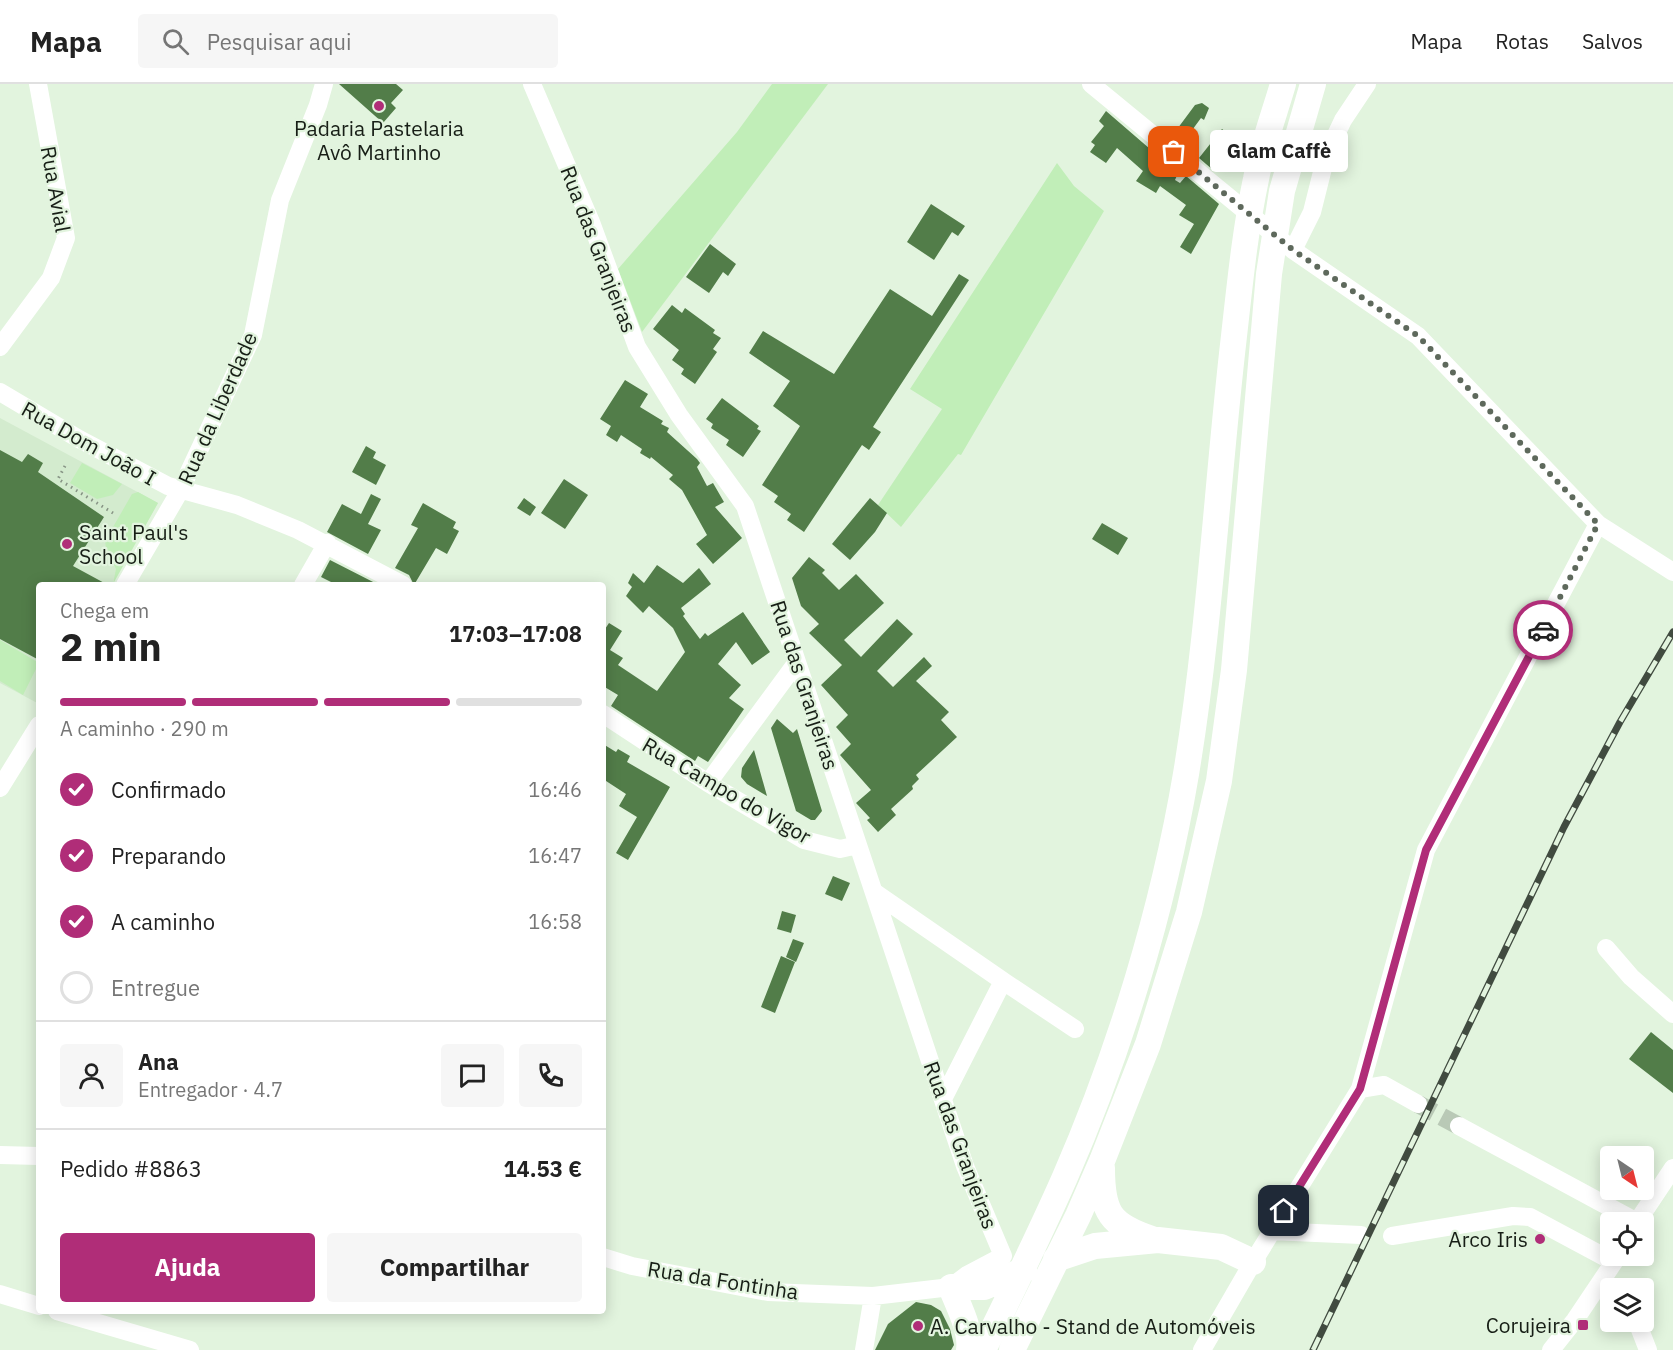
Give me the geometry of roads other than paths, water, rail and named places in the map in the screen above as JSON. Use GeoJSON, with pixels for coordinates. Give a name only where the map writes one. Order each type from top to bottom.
{"type":"FeatureCollection","features":[{"type":"Feature","properties":{"kind":"highway"},"geometry":{"type":"LineString","coordinates":[[983,1350],[1024,1270],[1066,1174],[1112,1055],[1165,877],[1185,775],[1200,671],[1222,441],[1244,255],[1256,178],[1283,84]]}},
{"type":"Feature","properties":{"kind":"highway"},"geometry":{"type":"LineString","coordinates":[[1012,1350],[1102,1161],[1148,1044],[1189,912],[1219,781],[1234,670],[1269,274],[1282,191],[1313,84]]}},
{"type":"Feature","properties":{"kind":"highway"},"geometry":{"type":"LineString","coordinates":[[1102,1161],[1102,1190],[1107,1211],[1117,1223],[1130,1231],[1158,1240]]}},
{"type":"Feature","properties":{"kind":"highway"},"geometry":{"type":"LineString","coordinates":[[1056,1259],[1095,1245],[1158,1240],[1221,1247],[1253,1262]]}},
{"type":"Feature","properties":{"kind":"highway"},"geometry":{"type":"LineString","coordinates":[[969,1350],[970,1345],[963,1316],[951,1287],[984,1287],[1024,1270]]}},
{"type":"Feature","properties":{"kind":"street","name":"Rua Avial"},"geometry":{"type":"LineString","coordinates":[[0,347],[51,278],[66,238],[38,84]]}},
{"type":"Feature","properties":{"kind":"street","name":"Rua da Liberdade"},"geometry":{"type":"LineString","coordinates":[[127,582],[181,489],[253,335],[280,200],[318,105],[324,84]]}},
{"type":"Feature","properties":{"kind":"street","name":"Rua das Granjeiras"},"geometry":{"type":"LineString","coordinates":[[532,84],[591,222],[637,347],[679,415],[746,506],[965,1166],[1003,1256],[967,1275],[951,1287]]}},
{"type":"Feature","properties":{"kind":"street"},"geometry":{"type":"LineString","coordinates":[[1091,84],[1293,250],[1418,336],[1598,524],[1673,572]]}},
{"type":"Feature","properties":{"kind":"street"},"geometry":{"type":"LineString","coordinates":[[1293,250],[1312,212],[1326,156],[1343,120],[1367,84]]}},
{"type":"Feature","properties":{"kind":"street","name":"Rua Dom João I"},"geometry":{"type":"LineString","coordinates":[[0,392],[168,486],[181,489]]}},
{"type":"Feature","properties":{"kind":"street"},"geometry":{"type":"LineString","coordinates":[[181,489],[237,505],[327,543],[398,582]]}},
{"type":"Feature","properties":{"kind":"street"},"geometry":{"type":"LineString","coordinates":[[1202,1350],[1271,1231],[1360,1089],[1426,850],[1598,524]]}},
{"type":"Feature","properties":{"kind":"street"},"geometry":{"type":"LineString","coordinates":[[305,582],[327,543]]}},
{"type":"Feature","properties":{"kind":"street"},"geometry":{"type":"LineString","coordinates":[[708,783],[797,662]]}},
{"type":"Feature","properties":{"kind":"street","name":"Rua Campo do Vigor"},"geometry":{"type":"LineString","coordinates":[[606,716],[708,783],[804,840],[840,849],[858,845]]}},
{"type":"Feature","properties":{"kind":"street"},"geometry":{"type":"LineString","coordinates":[[0,788],[36,730]]}},
{"type":"Feature","properties":{"kind":"street"},"geometry":{"type":"LineString","coordinates":[[874,892],[1075,1029]]}},
{"type":"Feature","properties":{"kind":"street"},"geometry":{"type":"LineString","coordinates":[[1606,948],[1631,977],[1673,1014]]}},
{"type":"Feature","properties":{"kind":"street"},"geometry":{"type":"LineString","coordinates":[[943,1099],[1003,981]]}},
{"type":"Feature","properties":{"kind":"street"},"geometry":{"type":"LineString","coordinates":[[1360,1089],[1384,1085],[1418,1104]]}},
{"type":"Feature","properties":{"kind":"street"},"geometry":{"type":"LineString","coordinates":[[1459,1126],[1618,1212]]}},
{"type":"Feature","properties":{"kind":"street"},"geometry":{"type":"LineString","coordinates":[[0,1155],[36,1156]]}},
{"type":"Feature","properties":{"kind":"street"},"geometry":{"type":"LineString","coordinates":[[1644,1212],[1673,1168]]}},
{"type":"Feature","properties":{"kind":"street"},"geometry":{"type":"LineString","coordinates":[[1392,1236],[1513,1216],[1530,1217],[1613,1271],[1551,1350]]}},
{"type":"Feature","properties":{"kind":"street"},"geometry":{"type":"LineString","coordinates":[[1271,1231],[1361,1235]]}},
{"type":"Feature","properties":{"kind":"street","name":"Rua da Fontinha"},"geometry":{"type":"LineString","coordinates":[[606,1258],[632,1266],[768,1292],[873,1296],[951,1287]]}},
{"type":"Feature","properties":{"kind":"street"},"geometry":{"type":"LineString","coordinates":[[0,1294],[36,1305]]}},
{"type":"Feature","properties":{"kind":"street"},"geometry":{"type":"LineString","coordinates":[[864,1350],[873,1296]]}},
{"type":"Feature","properties":{"kind":"street"},"geometry":{"type":"LineString","coordinates":[[67,1314],[190,1350]]}},
{"type":"Feature","properties":{"kind":"street"},"geometry":{"type":"LineString","coordinates":[[1641,1332],[1648,1350]]}},
{"type":"Feature","properties":{"kind":"tunnel"},"geometry":{"type":"LineString","coordinates":[[1418,1104],[1459,1126]]}},
{"type":"Feature","properties":{"kind":"railway"},"geometry":{"type":"LineString","coordinates":[[1313,1350],[1564,827],[1620,722],[1673,632]]}},
{"type":"Feature","properties":{"kind":"place","name":"Padaria Pastelaria Avô Martinho"},"geometry":{"type":"Point","coordinates":[379,106]}},
{"type":"Feature","properties":{"kind":"place","name":"Glam Caffè"},"geometry":{"type":"Point","coordinates":[1174,152]}},
{"type":"Feature","properties":{"kind":"place","name":"Saint Paul's School"},"geometry":{"type":"Point","coordinates":[67,544]}},
{"type":"Feature","properties":{"kind":"place","name":"Arco Iris"},"geometry":{"type":"Point","coordinates":[1540,1239]}},
{"type":"Feature","properties":{"kind":"place","name":"Corujeira"},"geometry":{"type":"Point","coordinates":[1583,1325]}},
{"type":"Feature","properties":{"kind":"place","name":"A. Carvalho - Stand de Automóveis"},"geometry":{"type":"Point","coordinates":[918,1326]}}]}
